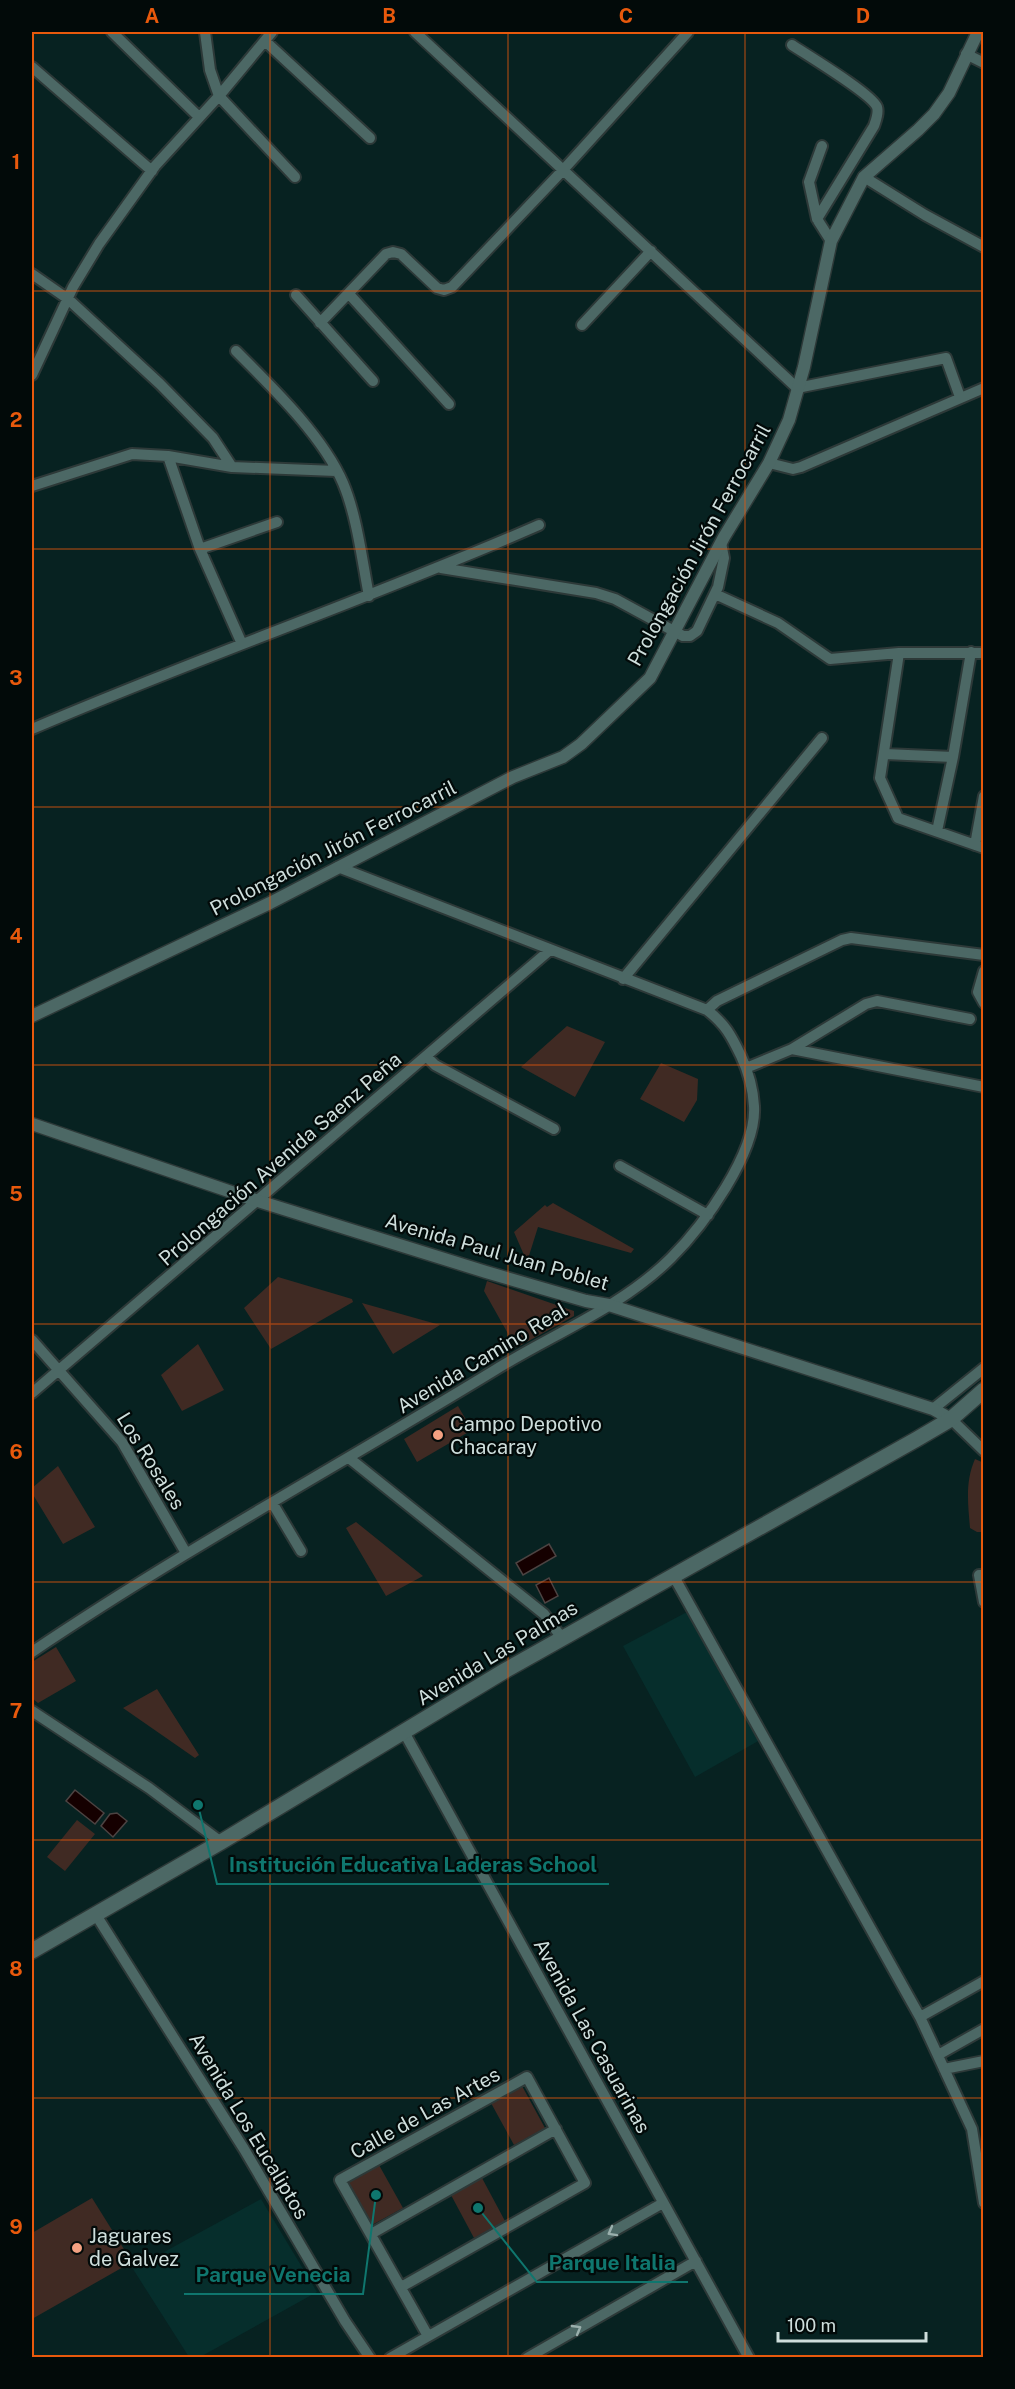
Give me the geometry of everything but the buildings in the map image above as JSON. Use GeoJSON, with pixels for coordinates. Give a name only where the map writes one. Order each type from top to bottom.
{"type":"FeatureCollection","features":[{"type":"Feature","properties":{"kind":"main road","name":"Avenida Las Palmas"},"geometry":{"type":"LineString","coordinates":[[32,1951],[221,1842],[562,1638],[951,1419],[984,1390]]}},
{"type":"Feature","properties":{"kind":"street"},"geometry":{"type":"LineString","coordinates":[[112,32],[199,117]]}},
{"type":"Feature","properties":{"kind":"street"},"geometry":{"type":"LineString","coordinates":[[205,32],[210,70],[219,96],[295,177]]}},
{"type":"Feature","properties":{"kind":"street"},"geometry":{"type":"LineString","coordinates":[[32,375],[68,299],[99,244],[152,171],[272,32]]}},
{"type":"Feature","properties":{"kind":"street"},"geometry":{"type":"LineString","coordinates":[[415,32],[797,388],[946,358],[960,397]]}},
{"type":"Feature","properties":{"kind":"street"},"geometry":{"type":"LineString","coordinates":[[320,323],[386,254],[393,252],[401,254],[437,288],[444,290],[452,287],[564,169],[688,32]]}},
{"type":"Feature","properties":{"kind":"street","name":"Prolongación Jirón Ferrocarril"},"geometry":{"type":"LineString","coordinates":[[32,1016],[240,918],[513,777],[563,757],[581,744],[650,678],[721,543],[769,464],[789,420],[831,241],[864,177],[934,114],[948,93],[978,32]]}},
{"type":"Feature","properties":{"kind":"street"},"geometry":{"type":"LineString","coordinates":[[265,41],[370,138]]}},
{"type":"Feature","properties":{"kind":"street"},"geometry":{"type":"LineString","coordinates":[[792,45],[867,96],[877,108],[878,115],[874,126],[817,219]]}},
{"type":"Feature","properties":{"kind":"street"},"geometry":{"type":"LineString","coordinates":[[966,54],[984,63]]}},
{"type":"Feature","properties":{"kind":"street"},"geometry":{"type":"LineString","coordinates":[[32,67],[152,171]]}},
{"type":"Feature","properties":{"kind":"street"},"geometry":{"type":"LineString","coordinates":[[822,146],[809,182],[817,219],[831,241]]}},
{"type":"Feature","properties":{"kind":"street"},"geometry":{"type":"LineString","coordinates":[[864,177],[925,215],[984,247]]}},
{"type":"Feature","properties":{"kind":"street"},"geometry":{"type":"LineString","coordinates":[[582,325],[651,251]]}},
{"type":"Feature","properties":{"kind":"street"},"geometry":{"type":"LineString","coordinates":[[32,274],[68,299],[160,384],[203,427],[232,467]]}},
{"type":"Feature","properties":{"kind":"street"},"geometry":{"type":"LineString","coordinates":[[349,294],[449,404]]}},
{"type":"Feature","properties":{"kind":"street"},"geometry":{"type":"LineString","coordinates":[[297,295],[374,381]]}},
{"type":"Feature","properties":{"kind":"street"},"geometry":{"type":"LineString","coordinates":[[236,351],[298,416],[336,471],[348,500],[369,596]]}},
{"type":"Feature","properties":{"kind":"street"},"geometry":{"type":"LineString","coordinates":[[769,464],[793,469],[801,467],[984,388]]}},
{"type":"Feature","properties":{"kind":"street"},"geometry":{"type":"LineString","coordinates":[[32,486],[68,472],[132,454],[168,456],[232,467],[336,471]]}},
{"type":"Feature","properties":{"kind":"street"},"geometry":{"type":"LineString","coordinates":[[168,456],[200,549],[242,644]]}},
{"type":"Feature","properties":{"kind":"street"},"geometry":{"type":"LineString","coordinates":[[200,549],[277,522]]}},
{"type":"Feature","properties":{"kind":"street"},"geometry":{"type":"LineString","coordinates":[[32,729],[139,683],[441,568],[539,525]]}},
{"type":"Feature","properties":{"kind":"street"},"geometry":{"type":"LineString","coordinates":[[441,568],[596,593],[615,599],[686,636],[697,631],[714,594],[724,558],[721,543]]}},
{"type":"Feature","properties":{"kind":"street"},"geometry":{"type":"LineString","coordinates":[[714,594],[778,623],[830,659],[898,653],[984,653]]}},
{"type":"Feature","properties":{"kind":"street"},"geometry":{"type":"LineString","coordinates":[[937,831],[953,757],[971,652]]}},
{"type":"Feature","properties":{"kind":"street"},"geometry":{"type":"LineString","coordinates":[[898,653],[880,778],[898,818],[979,847],[984,796]]}},
{"type":"Feature","properties":{"kind":"street"},"geometry":{"type":"LineString","coordinates":[[623,979],[822,738]]}},
{"type":"Feature","properties":{"kind":"street"},"geometry":{"type":"LineString","coordinates":[[885,754],[953,757]]}},
{"type":"Feature","properties":{"kind":"street","name":"Avenida Camino Real"},"geometry":{"type":"LineString","coordinates":[[32,1652],[97,1608],[186,1553],[517,1356],[609,1305],[642,1283],[671,1259],[708,1215],[740,1162],[751,1131],[754,1107],[746,1068],[723,1023],[707,1010],[338,867]]}},
{"type":"Feature","properties":{"kind":"street"},"geometry":{"type":"LineString","coordinates":[[707,1010],[717,1001],[842,940],[851,938],[984,955]]}},
{"type":"Feature","properties":{"kind":"street","name":"Prolongación Avenida Saenz Peña"},"geometry":{"type":"LineString","coordinates":[[33,1388],[60,1370],[550,950]]}},
{"type":"Feature","properties":{"kind":"street"},"geometry":{"type":"LineString","coordinates":[[984,971],[978,992],[984,1003]]}},
{"type":"Feature","properties":{"kind":"street"},"geometry":{"type":"LineString","coordinates":[[746,1068],[792,1049],[866,1004],[877,1001],[970,1019]]}},
{"type":"Feature","properties":{"kind":"street"},"geometry":{"type":"LineString","coordinates":[[792,1049],[984,1087]]}},
{"type":"Feature","properties":{"kind":"street"},"geometry":{"type":"LineString","coordinates":[[427,1057],[435,1065],[554,1129]]}},
{"type":"Feature","properties":{"kind":"street","name":"Avenida Paul Juan Poblet"},"geometry":{"type":"LineString","coordinates":[[32,1124],[258,1201],[486,1272],[586,1301],[609,1305],[933,1409],[951,1419]]}},
{"type":"Feature","properties":{"kind":"street"},"geometry":{"type":"LineString","coordinates":[[620,1166],[708,1215]]}},
{"type":"Feature","properties":{"kind":"street","name":"Los Rosales"},"geometry":{"type":"LineString","coordinates":[[32,1340],[122,1442],[186,1553]]}},
{"type":"Feature","properties":{"kind":"street"},"geometry":{"type":"LineString","coordinates":[[933,1409],[984,1368]]}},
{"type":"Feature","properties":{"kind":"street"},"geometry":{"type":"LineString","coordinates":[[951,1419],[984,1451]]}},
{"type":"Feature","properties":{"kind":"street"},"geometry":{"type":"LineString","coordinates":[[349,1458],[544,1614],[562,1638]]}},
{"type":"Feature","properties":{"kind":"street"},"geometry":{"type":"LineString","coordinates":[[273,1503],[301,1551]]}},
{"type":"Feature","properties":{"kind":"street"},"geometry":{"type":"LineString","coordinates":[[673,1575],[920,2017],[972,2129],[984,2203]]}},
{"type":"Feature","properties":{"kind":"street"},"geometry":{"type":"LineString","coordinates":[[984,1575],[980,1575],[984,1602]]}},
{"type":"Feature","properties":{"kind":"street"},"geometry":{"type":"LineString","coordinates":[[32,1712],[149,1788],[221,1842]]}},
{"type":"Feature","properties":{"kind":"street","name":"Avenida Las Casuarinas"},"geometry":{"type":"LineString","coordinates":[[405,1732],[749,2358]]}},
{"type":"Feature","properties":{"kind":"street","name":"Avenida Los Eucaliptos"},"geometry":{"type":"LineString","coordinates":[[96,1915],[244,2149],[345,2321],[370,2358]]}},
{"type":"Feature","properties":{"kind":"street"},"geometry":{"type":"LineString","coordinates":[[920,2017],[984,1981]]}},
{"type":"Feature","properties":{"kind":"street"},"geometry":{"type":"LineString","coordinates":[[938,2055],[984,2029]]}},
{"type":"Feature","properties":{"kind":"street"},"geometry":{"type":"LineString","coordinates":[[944,2069],[984,2061]]}},
{"type":"Feature","properties":{"kind":"street","name":"Calle de Las Artes"},"geometry":{"type":"LineString","coordinates":[[371,2234],[340,2180],[527,2077],[556,2129]]}},
{"type":"Feature","properties":{"kind":"street"},"geometry":{"type":"LineString","coordinates":[[401,2287],[585,2183],[556,2129],[371,2234],[428,2336]]}},
{"type":"Feature","properties":{"kind":"street"},"geometry":{"type":"LineString","coordinates":[[390,2358],[663,2203]]}},
{"type":"Feature","properties":{"kind":"street"},"geometry":{"type":"LineString","coordinates":[[526,2358],[696,2261]]}},
{"type":"Feature","properties":{"kind":"shaded area"},"geometry":{"type":"Polygon","coordinates":[[[567,1026],[605,1042],[575,1097],[521,1067],[567,1026]]]}},
{"type":"Feature","properties":{"kind":"shaded area"},"geometry":{"type":"Polygon","coordinates":[[[661,1063],[698,1079],[697,1100],[684,1122],[640,1099],[661,1063]]]}},
{"type":"Feature","properties":{"kind":"shaded area"},"geometry":{"type":"Polygon","coordinates":[[[553,1203],[634,1249],[631,1253],[538,1227],[527,1262],[514,1232],[545,1205],[547,1207],[553,1203]]]}},
{"type":"Feature","properties":{"kind":"shaded area"},"geometry":{"type":"Polygon","coordinates":[[[278,1277],[352,1299],[353,1302],[271,1349],[244,1308],[278,1277]]]}},
{"type":"Feature","properties":{"kind":"shaded area"},"geometry":{"type":"Polygon","coordinates":[[[487,1281],[574,1311],[574,1316],[516,1348],[484,1291],[487,1281]]]}},
{"type":"Feature","properties":{"kind":"shaded area"},"geometry":{"type":"Polygon","coordinates":[[[362,1303],[440,1325],[393,1354],[362,1303]]]}},
{"type":"Feature","properties":{"kind":"shaded area"},"geometry":{"type":"Polygon","coordinates":[[[198,1344],[224,1390],[182,1411],[161,1375],[198,1344]]]}},
{"type":"Feature","properties":{"kind":"shaded area","name":"Campo Depotivo Chacaray"},"geometry":{"type":"Polygon","coordinates":[[[458,1406],[472,1430],[417,1462],[404,1439],[458,1406]]]}},
{"type":"Feature","properties":{"kind":"shaded area"},"geometry":{"type":"Polygon","coordinates":[[[975,1459],[984,1463],[983,1532],[970,1528],[968,1484],[975,1459]]]}},
{"type":"Feature","properties":{"kind":"shaded area"},"geometry":{"type":"Polygon","coordinates":[[[58,1466],[95,1527],[63,1544],[32,1493],[32,1488],[58,1466]]]}},
{"type":"Feature","properties":{"kind":"shaded area"},"geometry":{"type":"Polygon","coordinates":[[[356,1522],[423,1576],[386,1596],[346,1528],[356,1522]]]}},
{"type":"Feature","properties":{"kind":"shaded area"},"geometry":{"type":"Polygon","coordinates":[[[549,1544],[556,1556],[523,1575],[516,1563],[549,1544]]]}},
{"type":"Feature","properties":{"kind":"shaded area"},"geometry":{"type":"Polygon","coordinates":[[[549,1578],[558,1596],[545,1603],[536,1585],[549,1578]]]}},
{"type":"Feature","properties":{"kind":"shaded area"},"geometry":{"type":"Polygon","coordinates":[[[685,1613],[691,1614],[760,1740],[695,1777],[623,1646],[685,1613]]]}},
{"type":"Feature","properties":{"kind":"shaded area"},"geometry":{"type":"Polygon","coordinates":[[[56,1647],[76,1681],[38,1703],[32,1698],[32,1662],[56,1647]]]}},
{"type":"Feature","properties":{"kind":"shaded area"},"geometry":{"type":"Polygon","coordinates":[[[157,1689],[199,1755],[195,1758],[123,1708],[157,1689]]]}},
{"type":"Feature","properties":{"kind":"shaded area"},"geometry":{"type":"Polygon","coordinates":[[[75,1790],[104,1813],[95,1824],[66,1801],[75,1790]]]}},
{"type":"Feature","properties":{"kind":"shaded area"},"geometry":{"type":"Polygon","coordinates":[[[117,1813],[127,1821],[113,1837],[101,1826],[110,1814],[117,1813]]]}},
{"type":"Feature","properties":{"kind":"shaded area"},"geometry":{"type":"Polygon","coordinates":[[[77,1820],[95,1834],[65,1871],[47,1857],[77,1820]]]}},
{"type":"Feature","properties":{"kind":"shaded area"},"geometry":{"type":"Polygon","coordinates":[[[522,2086],[545,2128],[514,2145],[491,2103],[522,2086]]]}},
{"type":"Feature","properties":{"kind":"shaded area"},"geometry":{"type":"Polygon","coordinates":[[[379,2165],[403,2208],[372,2225],[348,2182],[379,2165]]]}},
{"type":"Feature","properties":{"kind":"shaded area"},"geometry":{"type":"Polygon","coordinates":[[[482,2178],[505,2221],[474,2238],[451,2195],[482,2178]]]}},
{"type":"Feature","properties":{"kind":"shaded area","name":"Jaguares de Galvez"},"geometry":{"type":"Polygon","coordinates":[[[92,2198],[132,2262],[32,2319],[32,2233],[92,2198]]]}},
{"type":"Feature","properties":{"kind":"shaded area"},"geometry":{"type":"Polygon","coordinates":[[[261,2199],[317,2292],[200,2357],[189,2357],[133,2269],[261,2199]]]}},
{"type":"Feature","properties":{"kind":"place","name":"Campo Depotivo Chacaray"},"geometry":{"type":"Point","coordinates":[438,1435]}},
{"type":"Feature","properties":{"kind":"place","name":"Institución Educativa Laderas School"},"geometry":{"type":"Point","coordinates":[198,1805]}},
{"type":"Feature","properties":{"kind":"place","name":"Parque Venecia"},"geometry":{"type":"Point","coordinates":[376,2195]}},
{"type":"Feature","properties":{"kind":"place","name":"Parque Italia"},"geometry":{"type":"Point","coordinates":[478,2208]}},
{"type":"Feature","properties":{"kind":"place","name":"Jaguares de Galvez"},"geometry":{"type":"Point","coordinates":[77,2248]}}]}
